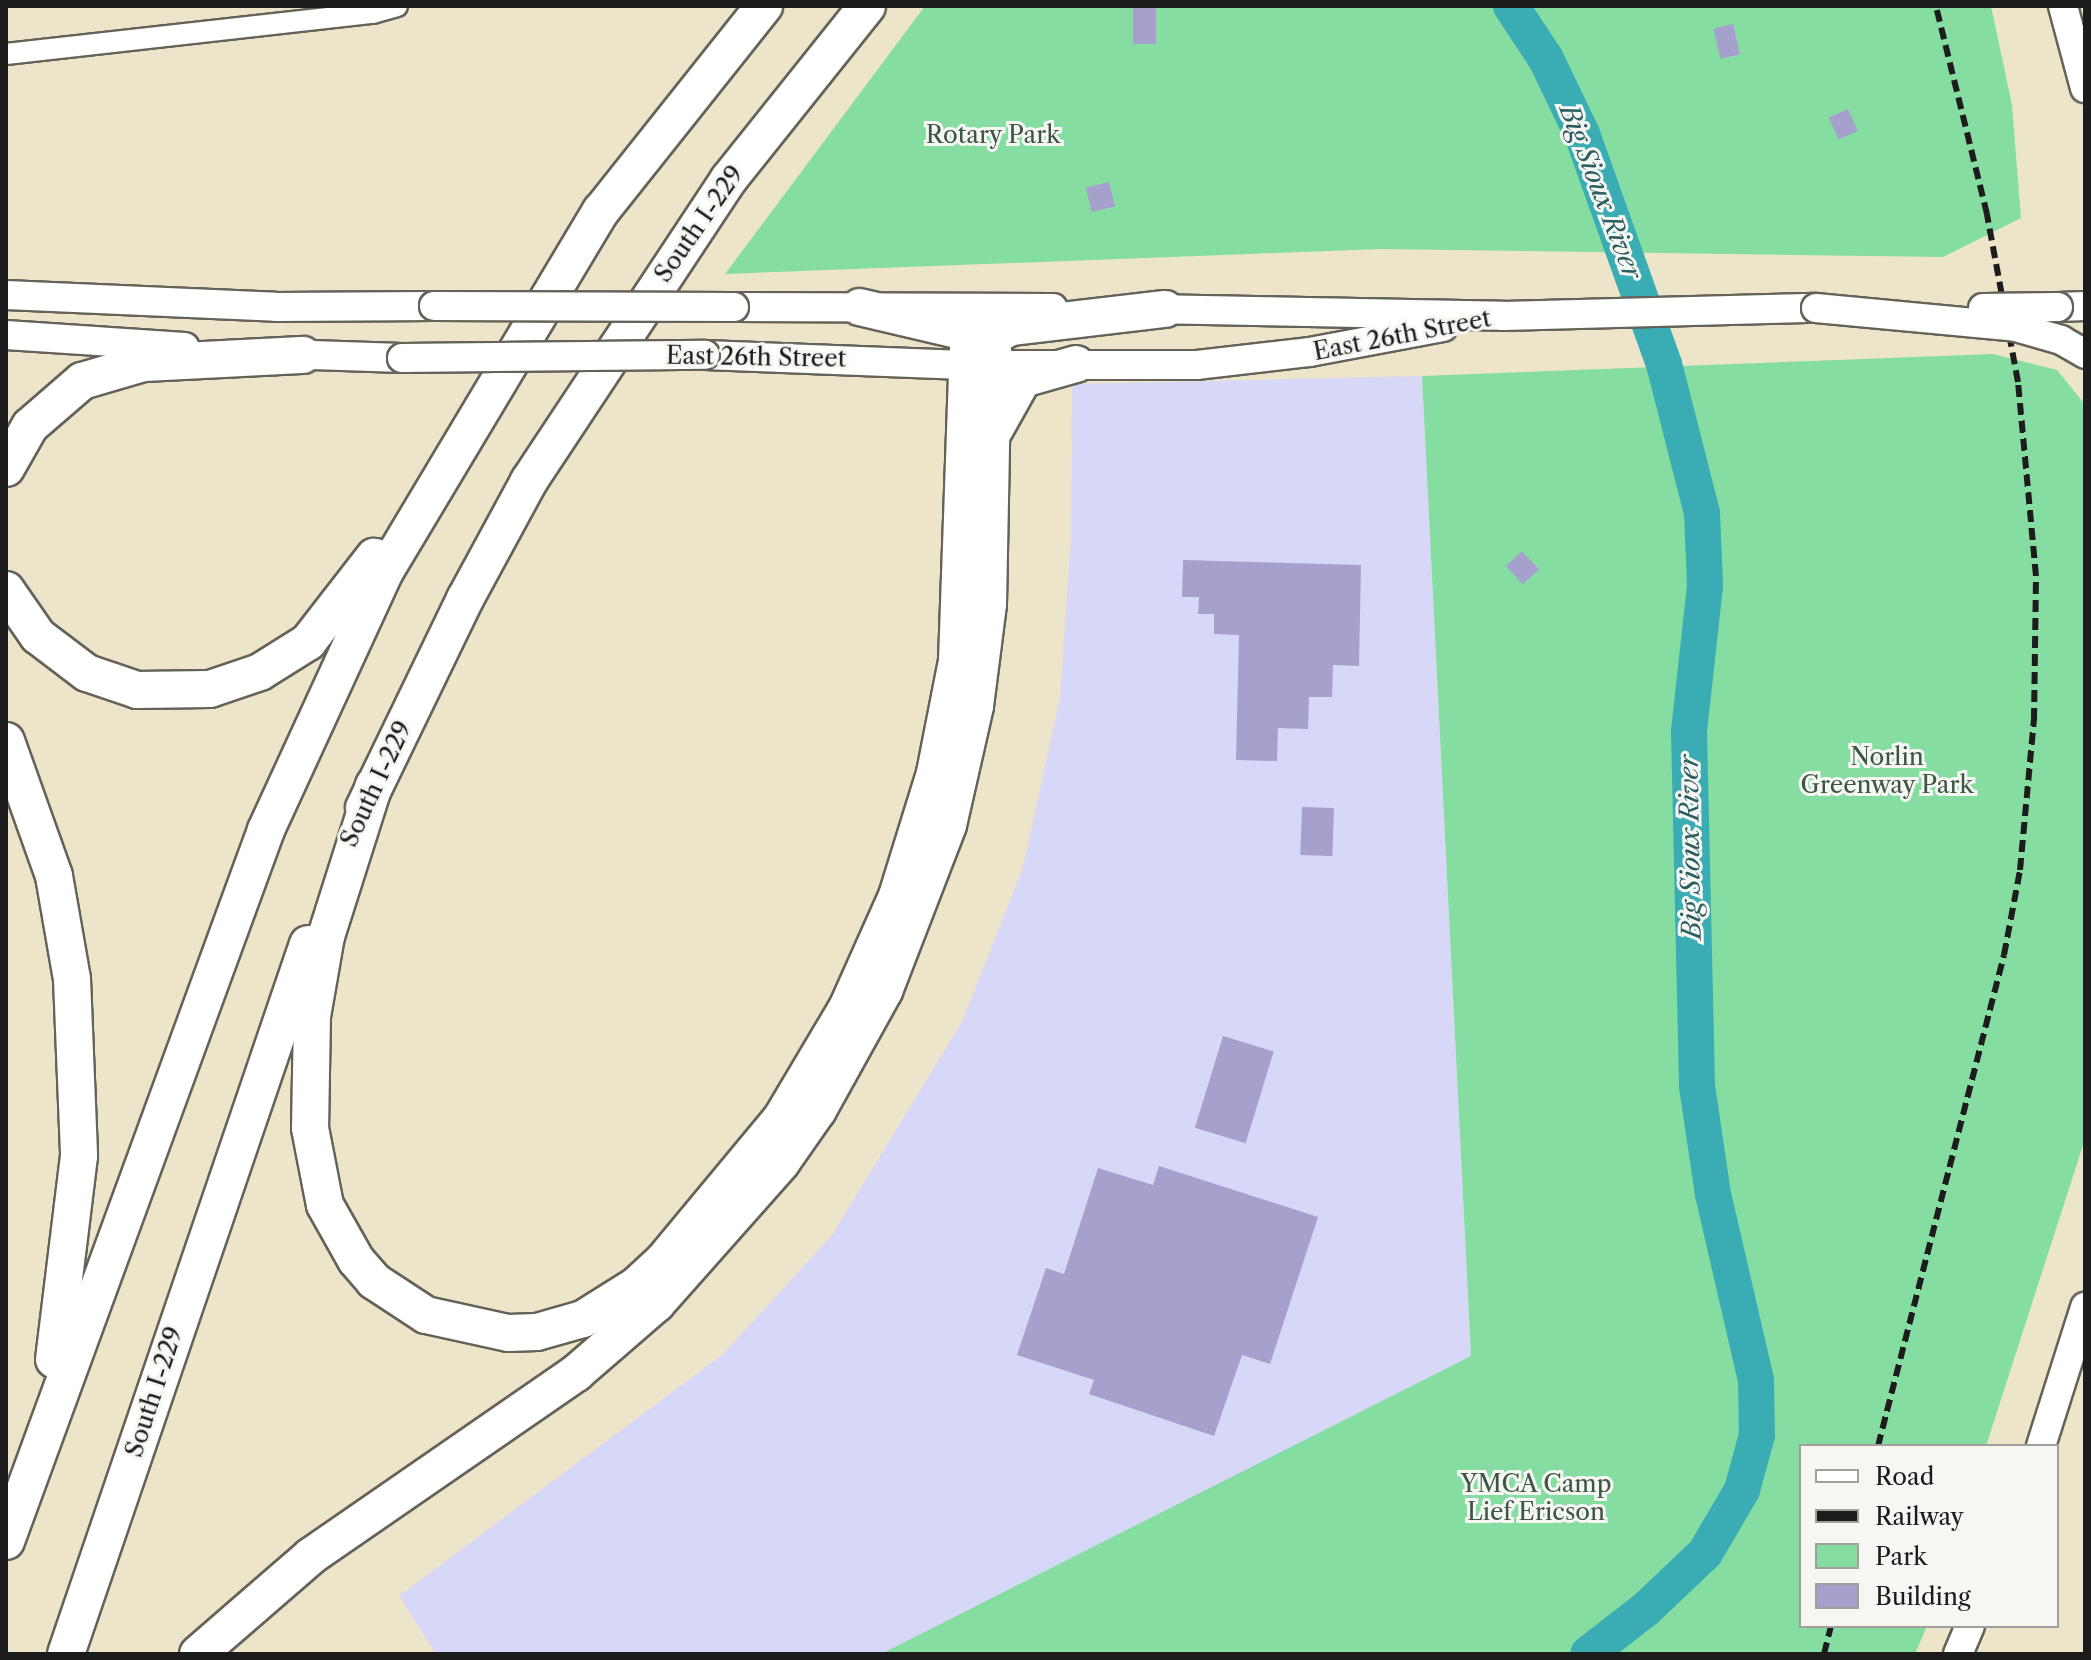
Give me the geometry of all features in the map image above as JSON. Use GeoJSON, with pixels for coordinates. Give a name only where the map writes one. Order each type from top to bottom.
{"type":"FeatureCollection","features":[{"type":"Feature","properties":{"kind":"highway"},"geometry":{"type":"LineString","coordinates":[[8,1536],[266,830],[384,573],[601,211],[764,6]]}},
{"type":"Feature","properties":{"kind":"highway","name":"South I-229"},"geometry":{"type":"LineString","coordinates":[[66,1654],[287,996],[374,785],[496,539],[601,367],[729,179],[867,6]]}},
{"type":"Feature","properties":{"kind":"highway"},"geometry":{"type":"LineString","coordinates":[[860,307],[979,356]]}},
{"type":"Feature","properties":{"kind":"highway"},"geometry":{"type":"LineString","coordinates":[[374,785],[326,936],[312,1016],[310,1128],[325,1205],[350,1251],[374,1281],[426,1315],[508,1333],[537,1332],[583,1319],[628,1292],[663,1261],[753,1157],[819,1059],[891,910],[935,773],[957,661],[979,356],[1011,327],[1165,309]]}},
{"type":"Feature","properties":{"kind":"highway"},"geometry":{"type":"LineString","coordinates":[[6,468],[30,426],[82,381],[143,363],[303,355]]}},
{"type":"Feature","properties":{"kind":"highway"},"geometry":{"type":"LineString","coordinates":[[198,1654],[311,1556],[616,1342],[699,1262],[818,1110],[906,944],[965,764],[988,604],[993,450],[979,356]]}},
{"type":"Feature","properties":{"kind":"highway"},"geometry":{"type":"LineString","coordinates":[[993,450],[1001,415],[1023,379],[1076,364]]}},
{"type":"Feature","properties":{"kind":"highway"},"geometry":{"type":"LineString","coordinates":[[7,590],[21,617],[60,656],[111,684],[173,692],[236,681],[308,642],[475,421]]}},
{"type":"Feature","properties":{"kind":"highway"},"geometry":{"type":"LineString","coordinates":[[6,741],[54,876],[65,927],[80,1116],[77,1196],[60,1325],[8,1536]]}},
{"type":"Feature","properties":{"kind":"main road"},"geometry":{"type":"LineString","coordinates":[[2063,6],[2085,88]]}},
{"type":"Feature","properties":{"kind":"main road","name":"East 26th Street"},"geometry":{"type":"LineString","coordinates":[[6,295],[276,307],[1165,309],[1503,316],[1816,308],[2072,307]]}},
{"type":"Feature","properties":{"kind":"main road"},"geometry":{"type":"LineString","coordinates":[[1816,308],[2016,327],[2061,340],[2085,354]]}},
{"type":"Feature","properties":{"kind":"main road","name":"East 26th Street"},"geometry":{"type":"LineString","coordinates":[[6,335],[303,355],[402,358],[979,356],[1076,364],[1197,365],[1310,352],[1503,316]]}},
{"type":"Feature","properties":{"kind":"main road"},"geometry":{"type":"LineString","coordinates":[[2042,1444],[2085,1307]]}},
{"type":"Feature","properties":{"kind":"main road"},"geometry":{"type":"LineString","coordinates":[[1958,1654],[1969,1628]]}},
{"type":"Feature","properties":{"kind":"street"},"geometry":{"type":"LineString","coordinates":[[6,54],[397,6]]}},
{"type":"Feature","properties":{"kind":"shaded area"},"geometry":{"type":"Polygon","coordinates":[[[1422,376],[1471,1357],[881,1654],[436,1654],[399,1596],[723,1354],[832,1235],[963,1020],[1023,867],[1060,698],[1071,536],[1072,384],[1422,376]]]}},
{"type":"Feature","properties":{"kind":"green space","name":"Rotary Park"},"geometry":{"type":"Polygon","coordinates":[[[925,6],[1991,6],[2012,105],[2021,218],[1943,257],[1380,249],[725,274],[925,6]]]}},
{"type":"Feature","properties":{"kind":"green space"},"geometry":{"type":"Polygon","coordinates":[[[1993,354],[2057,370],[2083,402],[2085,1139],[1987,1444],[1799,1444],[1799,1628],[1926,1628],[1915,1654],[881,1654],[1471,1356],[1422,376],[1993,354]]]}},
{"type":"Feature","properties":{"kind":"building"},"geometry":{"type":"Polygon","coordinates":[[[1133,6],[1156,6],[1156,44],[1133,44],[1133,6]]]}},
{"type":"Feature","properties":{"kind":"building"},"geometry":{"type":"Polygon","coordinates":[[[1733,24],[1740,54],[1720,59],[1714,28],[1733,24]]]}},
{"type":"Feature","properties":{"kind":"building"},"geometry":{"type":"Polygon","coordinates":[[[1848,109],[1858,131],[1839,139],[1829,118],[1848,109]]]}},
{"type":"Feature","properties":{"kind":"building"},"geometry":{"type":"Polygon","coordinates":[[[1109,182],[1115,206],[1092,212],[1086,188],[1109,182]]]}},
{"type":"Feature","properties":{"kind":"building"},"geometry":{"type":"Polygon","coordinates":[[[1522,551],[1539,569],[1523,584],[1506,566],[1522,551]]]}},
{"type":"Feature","properties":{"kind":"building"},"geometry":{"type":"Polygon","coordinates":[[[1183,560],[1361,565],[1359,666],[1333,665],[1332,697],[1309,697],[1308,729],[1278,728],[1277,761],[1236,760],[1239,635],[1214,634],[1214,614],[1198,614],[1199,597],[1182,597],[1183,560]]]}},
{"type":"Feature","properties":{"kind":"building"},"geometry":{"type":"Polygon","coordinates":[[[1302,807],[1334,808],[1332,856],[1300,855],[1302,807]]]}},
{"type":"Feature","properties":{"kind":"building"},"geometry":{"type":"Polygon","coordinates":[[[1223,1036],[1274,1051],[1246,1143],[1195,1128],[1223,1036]]]}},
{"type":"Feature","properties":{"kind":"building"},"geometry":{"type":"Polygon","coordinates":[[[1159,1166],[1318,1217],[1270,1364],[1242,1355],[1214,1436],[1089,1394],[1094,1380],[1017,1355],[1046,1268],[1064,1274],[1098,1168],[1153,1185],[1159,1166]]]}},
{"type":"Feature","properties":{"kind":"waterway","name":"Big Sioux River"},"geometry":{"type":"LineString","coordinates":[[1511,6],[1546,59],[1582,134],[1664,364],[1702,513],[1705,586],[1689,732],[1697,1086],[1713,1194],[1756,1380],[1757,1435],[1742,1490],[1705,1553],[1646,1609],[1588,1654]]}},
{"type":"Feature","properties":{"kind":"railway"},"geometry":{"type":"LineString","coordinates":[[1879,1444],[2004,955],[2020,870],[2034,720],[2036,576],[2018,382],[1987,214],[1936,6]]}},
{"type":"Feature","properties":{"kind":"railway"},"geometry":{"type":"LineString","coordinates":[[1824,1654],[1830,1628]]}},
{"type":"Feature","properties":{"kind":"park label","name":"Norlin Greenway Park"},"geometry":{"type":"Point","coordinates":[1887,771]}},
{"type":"Feature","properties":{"kind":"park label","name":"YMCA Camp Lief Ericson"},"geometry":{"type":"Point","coordinates":[1536,1498]}}]}
